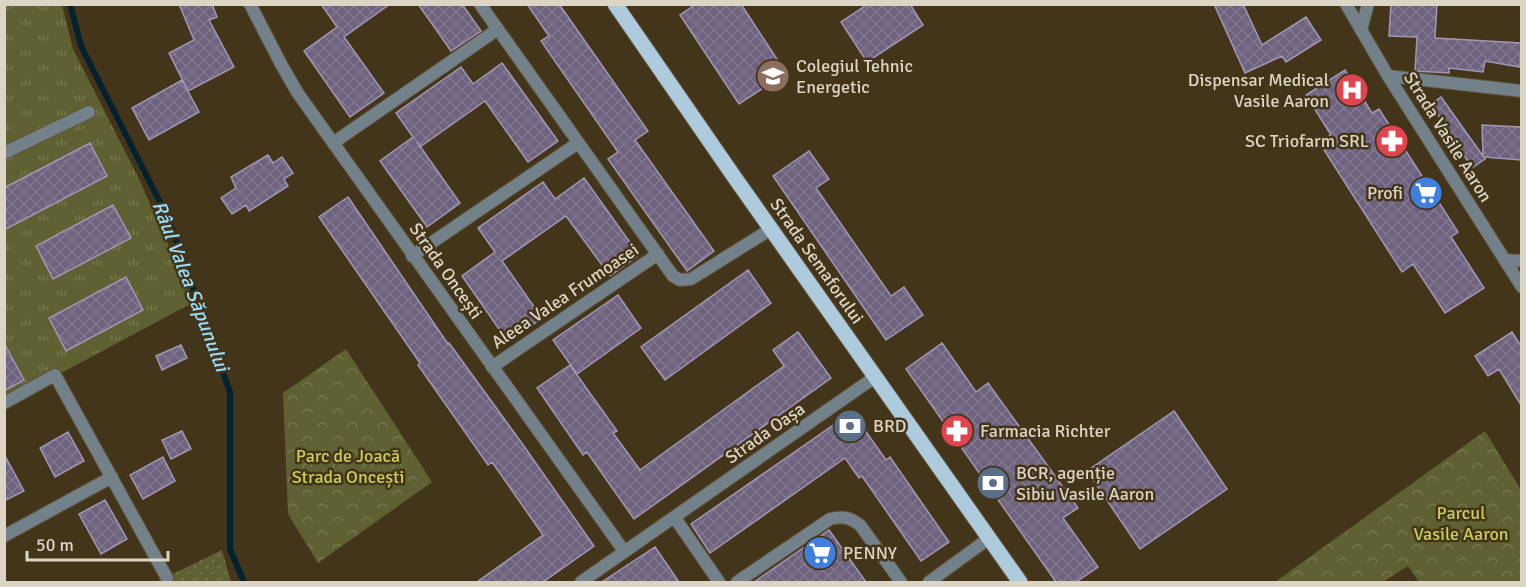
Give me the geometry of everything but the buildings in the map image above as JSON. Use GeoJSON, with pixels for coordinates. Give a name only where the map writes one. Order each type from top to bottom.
{"type":"FeatureCollection","features":[{"type":"Feature","properties":{"kind":"main road","name":"Strada Semaforului"},"geometry":{"type":"LineString","coordinates":[[615,4],[874,377],[1020,582]]}},
{"type":"Feature","properties":{"kind":"street","name":"Strada Oncești"},"geometry":{"type":"LineString","coordinates":[[250,4],[280,64],[297,92],[624,551]]}},
{"type":"Feature","properties":{"kind":"street","name":"Aleea Valea Frumoasei"},"geometry":{"type":"LineString","coordinates":[[480,4],[673,276],[680,280],[691,279],[771,229]]}},
{"type":"Feature","properties":{"kind":"street","name":"Strada Vasile Aaron"},"geometry":{"type":"LineString","coordinates":[[1346,4],[1388,76],[1521,287]]}},
{"type":"Feature","properties":{"kind":"street"},"geometry":{"type":"LineString","coordinates":[[1361,30],[1368,4]]}},
{"type":"Feature","properties":{"kind":"street"},"geometry":{"type":"LineString","coordinates":[[333,143],[498,29]]}},
{"type":"Feature","properties":{"kind":"street"},"geometry":{"type":"LineString","coordinates":[[1388,76],[1521,91]]}},
{"type":"Feature","properties":{"kind":"street"},"geometry":{"type":"LineString","coordinates":[[4,153],[89,112]]}},
{"type":"Feature","properties":{"kind":"street"},"geometry":{"type":"LineString","coordinates":[[412,255],[578,143]]}},
{"type":"Feature","properties":{"kind":"street","name":"Aleea Valea Frumoasei"},"geometry":{"type":"LineString","coordinates":[[492,367],[658,254]]}},
{"type":"Feature","properties":{"kind":"street"},"geometry":{"type":"LineString","coordinates":[[1504,260],[1521,261]]}},
{"type":"Feature","properties":{"kind":"street"},"geometry":{"type":"LineString","coordinates":[[4,403],[55,375],[167,578]]}},
{"type":"Feature","properties":{"kind":"street","name":"Strada Oașa"},"geometry":{"type":"LineString","coordinates":[[581,582],[874,377]]}},
{"type":"Feature","properties":{"kind":"street"},"geometry":{"type":"LineString","coordinates":[[4,536],[112,477]]}},
{"type":"Feature","properties":{"kind":"street"},"geometry":{"type":"LineString","coordinates":[[737,582],[830,519],[840,517],[850,518],[860,525],[901,582]]}},
{"type":"Feature","properties":{"kind":"street"},"geometry":{"type":"LineString","coordinates":[[675,518],[719,582]]}},
{"type":"Feature","properties":{"kind":"street"},"geometry":{"type":"LineString","coordinates":[[929,582],[988,539]]}},
{"type":"Feature","properties":{"kind":"green space"},"geometry":{"type":"Polygon","coordinates":[[[5,5],[62,5],[73,49],[139,179],[194,302],[5,403],[5,5]]]}},
{"type":"Feature","properties":{"kind":"green space","name":"Parc de Joacă Strada Oncești"},"geometry":{"type":"Polygon","coordinates":[[[346,349],[432,482],[318,563],[288,514],[283,393],[346,349]]]}},
{"type":"Feature","properties":{"kind":"green space","name":"Parcul Vasile Aaron"},"geometry":{"type":"Polygon","coordinates":[[[1485,431],[1521,490],[1521,582],[1419,582],[1408,566],[1383,582],[1275,582],[1485,431]]]}},
{"type":"Feature","properties":{"kind":"green space"},"geometry":{"type":"Polygon","coordinates":[[[222,550],[231,582],[156,582],[222,550]]]}},
{"type":"Feature","properties":{"kind":"waterway","name":"Râul Valea Săpunului"},"geometry":{"type":"LineString","coordinates":[[70,4],[81,46],[169,220],[230,392],[230,549],[244,582]]}},
{"type":"Feature","properties":{"kind":"place","name":"Colegiul Tehnic Energetic"},"geometry":{"type":"Point","coordinates":[773,76]}},
{"type":"Feature","properties":{"kind":"place","name":"Dispensar Medical Vasile Aaron"},"geometry":{"type":"Point","coordinates":[1352,90]}},
{"type":"Feature","properties":{"kind":"place","name":"SC Triofarm SRL"},"geometry":{"type":"Point","coordinates":[1392,141]}},
{"type":"Feature","properties":{"kind":"place","name":"Profi"},"geometry":{"type":"Point","coordinates":[1426,193]}},
{"type":"Feature","properties":{"kind":"place","name":"BRD"},"geometry":{"type":"Point","coordinates":[850,426]}},
{"type":"Feature","properties":{"kind":"place","name":"Farmacia Richter"},"geometry":{"type":"Point","coordinates":[957,431]}},
{"type":"Feature","properties":{"kind":"place","name":"BCR, agenție Sibiu Vasile Aaron"},"geometry":{"type":"Point","coordinates":[993,483]}},
{"type":"Feature","properties":{"kind":"place","name":"PENNY"},"geometry":{"type":"Point","coordinates":[820,553]}}]}
